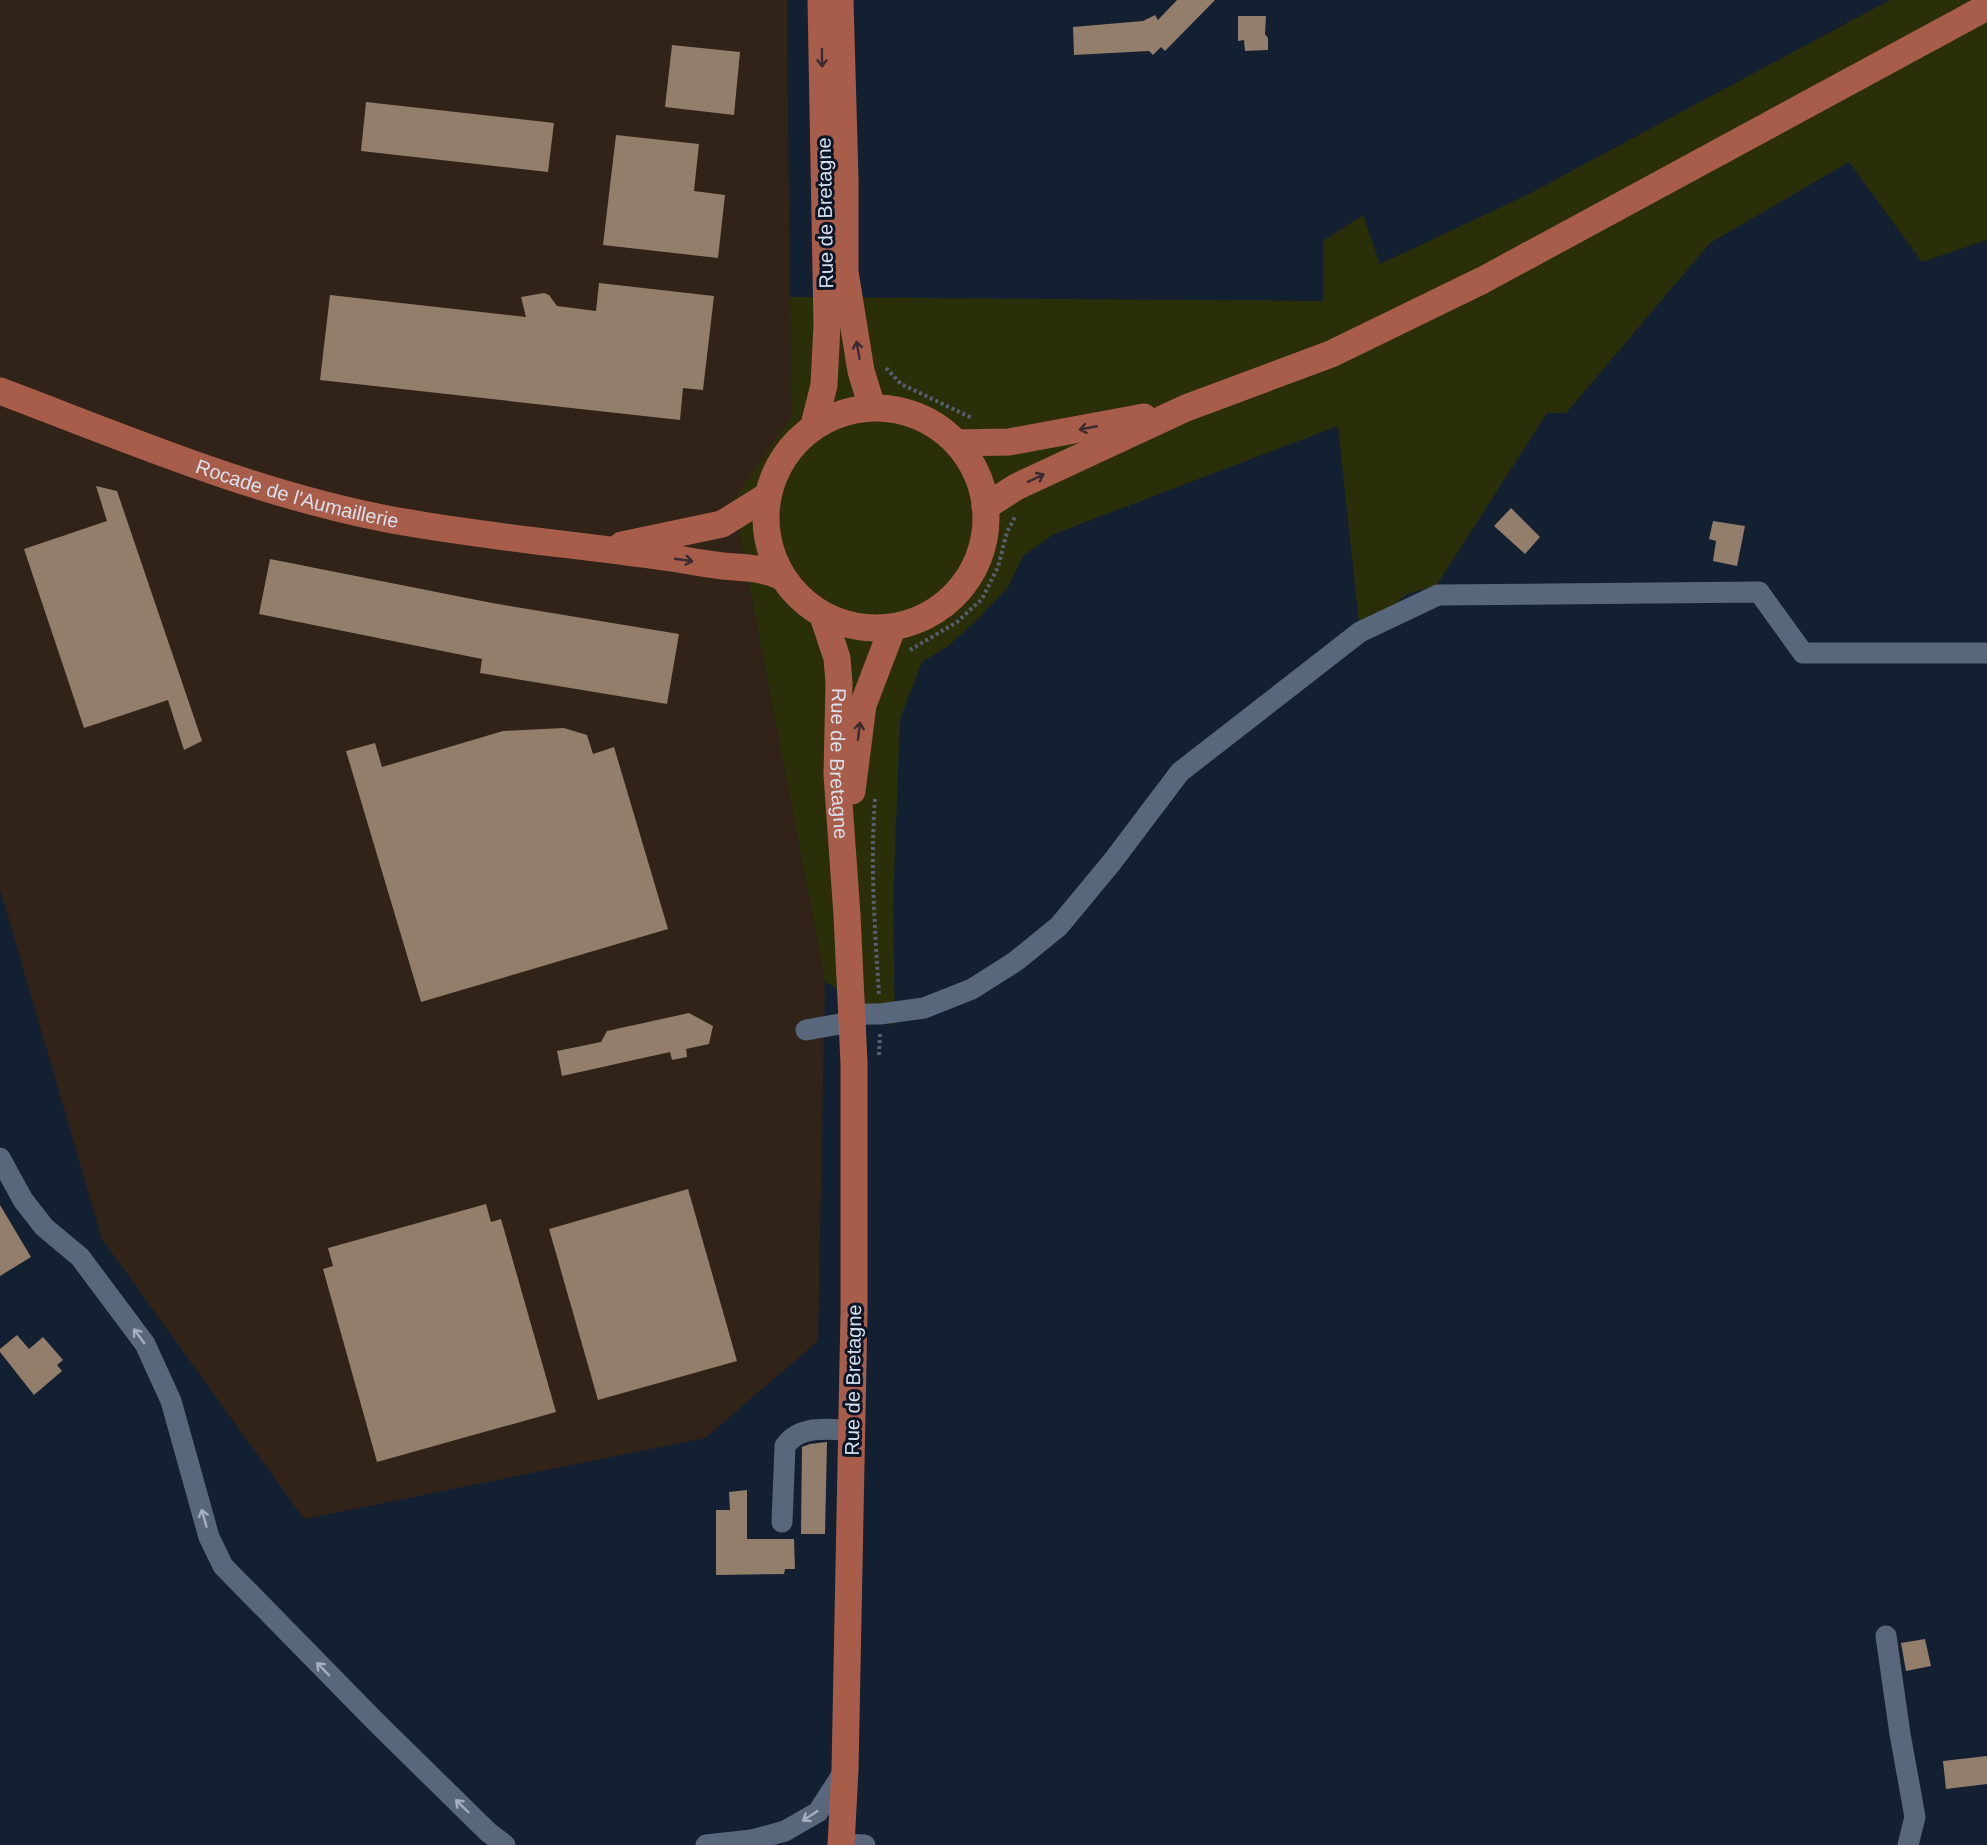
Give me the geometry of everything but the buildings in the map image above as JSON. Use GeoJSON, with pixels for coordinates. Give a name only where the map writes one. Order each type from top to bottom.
{"type":"FeatureCollection","features":[{"type":"Feature","properties":{"kind":"main road","name":"Rue de Bretagne"},"geometry":{"type":"LineString","coordinates":[[814,425],[824,385],[827,326],[821,0]]}},
{"type":"Feature","properties":{"kind":"main road","name":"Rue de Bretagne"},"geometry":{"type":"LineString","coordinates":[[840,0],[845,272],[861,371],[872,407]]}},
{"type":"Feature","properties":{"kind":"main road"},"geometry":{"type":"LineString","coordinates":[[986,507],[1017,487],[1186,408],[1331,354],[1483,280],[1987,7]]}},
{"type":"Feature","properties":{"kind":"main road","name":"Rocade de l'Aumaillerie"},"geometry":{"type":"LineString","coordinates":[[0,391],[197,465],[298,498],[397,520],[501,537],[722,566],[764,569],[780,576]]}},
{"type":"Feature","properties":{"kind":"main road"},"geometry":{"type":"LineString","coordinates":[[872,407],[903,411],[933,423],[957,443],[973,464],[983,488],[986,507],[984,546],[971,576],[951,601],[923,620],[899,641],[853,628],[823,616],[780,576],[769,551],[764,524],[766,496],[783,456],[814,425],[842,412],[872,407]]}},
{"type":"Feature","properties":{"kind":"main road"},"geometry":{"type":"LineString","coordinates":[[957,443],[1009,442],[1186,408]]}},
{"type":"Feature","properties":{"kind":"main road","name":"Rocade de l'Aumaillerie"},"geometry":{"type":"LineString","coordinates":[[605,549],[722,524],[766,496]]}},
{"type":"Feature","properties":{"kind":"main road","name":"Rue de Bretagne"},"geometry":{"type":"LineString","coordinates":[[823,616],[837,658],[839,683],[837,776],[853,1019],[856,1180],[845,1770],[841,1845]]}},
{"type":"Feature","properties":{"kind":"main road","name":"Rue de Bretagne"},"geometry":{"type":"LineString","coordinates":[[847,915],[849,813],[863,705],[899,641]]}},
{"type":"Feature","properties":{"kind":"street"},"geometry":{"type":"LineString","coordinates":[[806,1030],[840,1024],[865,1014],[924,1008],[972,989],[1016,961],[1059,926],[1112,862],[1180,772],[1360,632],[1438,595],[1759,592],[1803,653],[1987,652]]}},
{"type":"Feature","properties":{"kind":"street"},"geometry":{"type":"LineString","coordinates":[[0,1158],[23,1200],[61,1243],[80,1257],[145,1344],[171,1401],[209,1537],[223,1566],[377,1723],[488,1832],[505,1845]]}},
{"type":"Feature","properties":{"kind":"street"},"geometry":{"type":"LineString","coordinates":[[782,1522],[785,1446],[792,1437],[806,1430],[852,1430]]}},
{"type":"Feature","properties":{"kind":"street"},"geometry":{"type":"LineString","coordinates":[[1886,1636],[1914,1817],[1908,1845]]}},
{"type":"Feature","properties":{"kind":"street"},"geometry":{"type":"LineString","coordinates":[[706,1845],[752,1840],[785,1831],[818,1812],[845,1770]]}},
{"type":"Feature","properties":{"kind":"street"},"geometry":{"type":"LineString","coordinates":[[841,1845],[865,1845]]}},
{"type":"Feature","properties":{"kind":"path"},"geometry":{"type":"LineString","coordinates":[[884,360],[886,369],[901,384],[976,420]]}},
{"type":"Feature","properties":{"kind":"path"},"geometry":{"type":"LineString","coordinates":[[899,641],[957,622],[982,599],[998,567],[1007,532],[1021,508],[1017,487]]}},
{"type":"Feature","properties":{"kind":"path"},"geometry":{"type":"LineString","coordinates":[[875,788],[871,842],[880,1014],[879,1066]]}},
{"type":"Feature","properties":{"kind":"shaded area"},"geometry":{"type":"Polygon","coordinates":[[[0,0],[787,0],[791,417],[733,502],[825,981],[818,1341],[705,1438],[304,1519],[102,1239],[0,889],[0,0]]]}},
{"type":"Feature","properties":{"kind":"green space"},"geometry":{"type":"Polygon","coordinates":[[[1890,0],[1987,0],[1987,240],[1922,262],[1849,162],[1710,243],[1566,413],[1547,413],[1436,586],[1407,594],[1360,632],[1338,426],[1054,534],[1023,556],[1008,587],[979,618],[947,647],[922,662],[900,719],[893,904],[895,1026],[825,981],[733,501],[791,417],[790,297],[1323,301],[1323,241],[1363,215],[1380,264],[1529,194],[1890,0]]]}}]}
